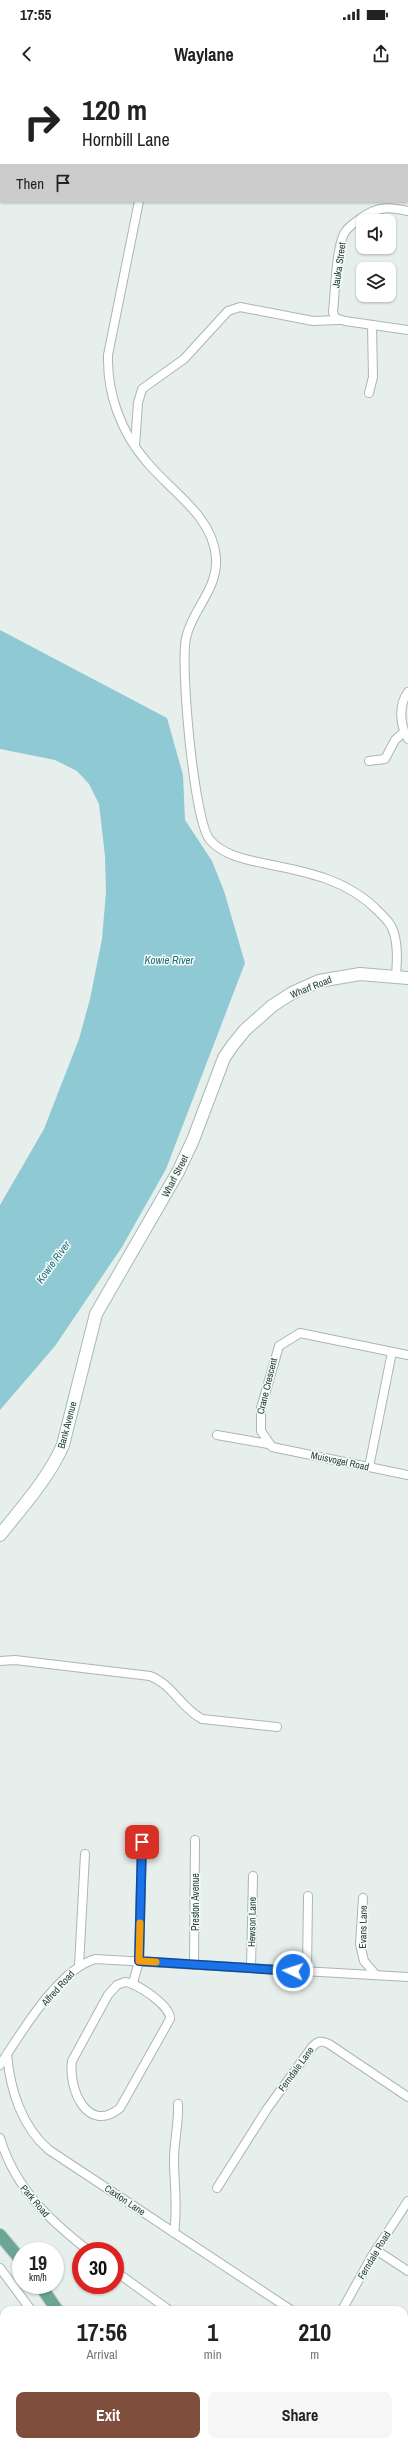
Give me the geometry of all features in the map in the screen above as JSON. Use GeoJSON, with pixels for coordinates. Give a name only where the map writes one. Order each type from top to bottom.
{"type":"FeatureCollection","features":[{"type":"Feature","properties":{"kind":"main road"},"geometry":{"type":"LineString","coordinates":[[0,2235],[12,2249]]}},
{"type":"Feature","properties":{"kind":"main road"},"geometry":{"type":"LineString","coordinates":[[46,2294],[54,2306]]}},
{"type":"Feature","properties":{"kind":"street"},"geometry":{"type":"LineString","coordinates":[[140,202],[108,363],[116,409],[135,446],[149,465],[198,515],[214,549],[215,576],[208,593],[190,624],[183,655],[190,738],[197,796],[204,832],[224,851],[249,860],[323,876],[364,898],[389,921],[394,933],[402,977]]}},
{"type":"Feature","properties":{"kind":"street","name":"Jauka Street"},"geometry":{"type":"LineString","coordinates":[[338,320],[333,316],[333,312],[340,245],[345,232],[370,212],[380,208],[388,207],[408,211]]}},
{"type":"Feature","properties":{"kind":"street"},"geometry":{"type":"LineString","coordinates":[[135,446],[138,404],[142,389],[184,359],[228,311],[240,307],[313,321],[338,320],[408,330]]}},
{"type":"Feature","properties":{"kind":"street"},"geometry":{"type":"LineString","coordinates":[[368,393],[373,377],[372,325]]}},
{"type":"Feature","properties":{"kind":"street"},"geometry":{"type":"LineString","coordinates":[[369,762],[379,762],[385,759],[396,740],[406,735],[402,726],[402,707],[408,692]]}},
{"type":"Feature","properties":{"kind":"street","name":"Wharf Road"},"geometry":{"type":"LineString","coordinates":[[232,1046],[245,1030],[272,1006],[292,993],[319,981],[360,974],[402,977]]}},
{"type":"Feature","properties":{"kind":"street","name":"Wharf Street"},"geometry":{"type":"LineString","coordinates":[[103,1299],[162,1203],[185,1158],[224,1058],[232,1046]]}},
{"type":"Feature","properties":{"kind":"street","name":"Bank Avenue"},"geometry":{"type":"LineString","coordinates":[[0,1535],[43,1482],[63,1445],[96,1314],[103,1299]]}},
{"type":"Feature","properties":{"kind":"street","name":"Crane Crescent"},"geometry":{"type":"LineString","coordinates":[[270,1446],[259,1425],[260,1408],[275,1354],[284,1341],[300,1333],[408,1355]]}},
{"type":"Feature","properties":{"kind":"street"},"geometry":{"type":"LineString","coordinates":[[369,1467],[392,1352]]}},
{"type":"Feature","properties":{"kind":"street","name":"Muisvogel Road"},"geometry":{"type":"LineString","coordinates":[[217,1435],[408,1475]]}},
{"type":"Feature","properties":{"kind":"street"},"geometry":{"type":"LineString","coordinates":[[0,1661],[15,1660],[150,1676],[161,1680],[192,1713],[202,1719],[277,1727]]}},
{"type":"Feature","properties":{"kind":"street","name":"Preston Avenue"},"geometry":{"type":"LineString","coordinates":[[194,1965],[195,1840]]}},
{"type":"Feature","properties":{"kind":"street"},"geometry":{"type":"LineString","coordinates":[[133,1983],[139,1961],[142,1842]]}},
{"type":"Feature","properties":{"kind":"street"},"geometry":{"type":"LineString","coordinates":[[79,1966],[85,1854]]}},
{"type":"Feature","properties":{"kind":"street","name":"Hewson Lane"},"geometry":{"type":"LineString","coordinates":[[251,1968],[253,1876]]}},
{"type":"Feature","properties":{"kind":"street"},"geometry":{"type":"LineString","coordinates":[[307,1972],[308,1896]]}},
{"type":"Feature","properties":{"kind":"street","name":"Evans Lane"},"geometry":{"type":"LineString","coordinates":[[363,1898],[360,1944],[364,1961],[376,1975]]}},
{"type":"Feature","properties":{"kind":"street","name":"Alfred Road"},"geometry":{"type":"LineString","coordinates":[[0,2065],[33,2017],[66,1976],[79,1966],[95,1959],[307,1972],[408,1976]]}},
{"type":"Feature","properties":{"kind":"street"},"geometry":{"type":"LineString","coordinates":[[125,1982],[133,1983],[167,2007],[170,2019],[120,2108],[109,2114],[93,2113],[82,2107],[76,2097],[72,2061],[113,1988],[125,1982]]}},
{"type":"Feature","properties":{"kind":"street","name":"Ferndale Lane"},"geometry":{"type":"LineString","coordinates":[[217,2188],[267,2109],[312,2047],[318,2042],[323,2041],[329,2044],[408,2097]]}},
{"type":"Feature","properties":{"kind":"street","name":"Caxton Lane"},"geometry":{"type":"LineString","coordinates":[[7,2054],[10,2078],[18,2103],[26,2125],[35,2138],[49,2150],[284,2306]]}},
{"type":"Feature","properties":{"kind":"street"},"geometry":{"type":"LineString","coordinates":[[174,2233],[177,2199],[174,2161],[178,2125],[178,2104]]}},
{"type":"Feature","properties":{"kind":"street","name":"Park Road"},"geometry":{"type":"LineString","coordinates":[[0,2138],[9,2164],[18,2180],[46,2214],[79,2242]]}},
{"type":"Feature","properties":{"kind":"street","name":"Ferndale Road"},"geometry":{"type":"LineString","coordinates":[[344,2306],[376,2250],[408,2201]]}},
{"type":"Feature","properties":{"kind":"street"},"geometry":{"type":"LineString","coordinates":[[376,2250],[408,2271]]}},
{"type":"Feature","properties":{"kind":"street"},"geometry":{"type":"LineString","coordinates":[[0,2268],[28,2306]]}},
{"type":"Feature","properties":{"kind":"street"},"geometry":{"type":"LineString","coordinates":[[124,2278],[163,2306]]}},
{"type":"Feature","properties":{"kind":"water","name":"Kowie River"},"geometry":{"type":"Polygon","coordinates":[[[0,630],[167,718],[183,775],[185,820],[212,861],[224,891],[245,963],[166,1169],[122,1247],[55,1346],[0,1410],[0,1205],[44,1129],[79,1039],[90,999],[102,939],[106,892],[105,856],[99,804],[89,784],[77,771],[55,760],[0,749],[0,630]]]}},
{"type":"Feature","properties":{"kind":"slow traffic"},"geometry":{"type":"LineString","coordinates":[[140,1923],[139,1961],[156,1962]]}},
{"type":"Feature","properties":{"kind":"route"},"geometry":{"type":"LineString","coordinates":[[142,1842],[139,1961],[293,1971]]}}]}
